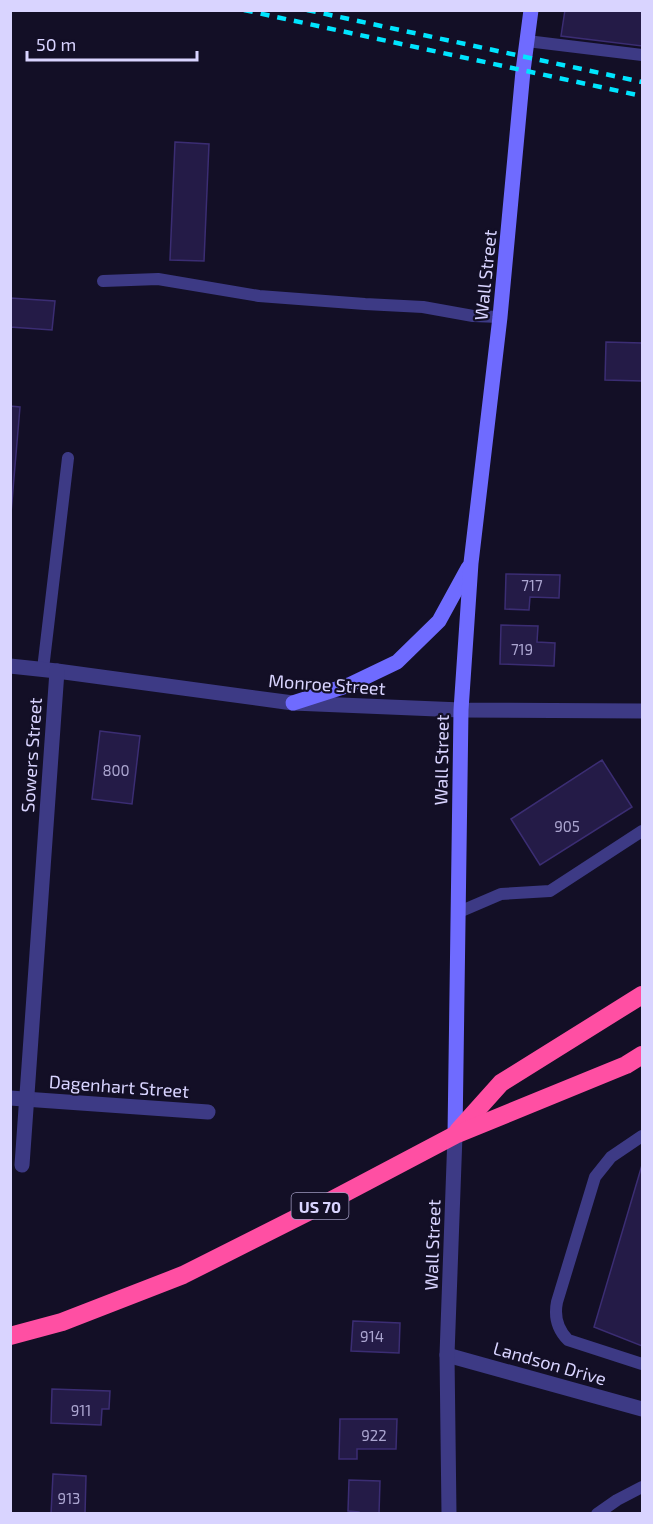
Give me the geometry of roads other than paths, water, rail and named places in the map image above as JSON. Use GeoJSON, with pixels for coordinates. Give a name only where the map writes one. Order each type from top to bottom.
{"type":"FeatureCollection","features":[{"type":"Feature","properties":{"kind":"highway","name":"US 70"},"geometry":{"type":"LineString","coordinates":[[455,1135],[501,1083],[642,995]]}},
{"type":"Feature","properties":{"kind":"highway","name":"US 70"},"geometry":{"type":"LineString","coordinates":[[10,1336],[62,1322],[183,1275],[455,1135],[626,1065],[642,1055]]}},
{"type":"Feature","properties":{"kind":"street","name":"Wall Street"},"geometry":{"type":"LineString","coordinates":[[449,1514],[447,1355],[455,1135],[461,711],[471,563],[500,317],[531,10]]}},
{"type":"Feature","properties":{"kind":"street"},"geometry":{"type":"LineString","coordinates":[[293,703],[349,685],[397,662],[438,621],[471,563]]}},
{"type":"Feature","properties":{"kind":"street","name":"Monroe Street"},"geometry":{"type":"LineString","coordinates":[[10,666],[293,703],[461,711],[642,712]]}},
{"type":"Feature","properties":{"kind":"street","name":"Sowers Street"},"geometry":{"type":"LineString","coordinates":[[22,1165],[28,1099],[50,670]]}},
{"type":"Feature","properties":{"kind":"street","name":"Dagenhart Street"},"geometry":{"type":"LineString","coordinates":[[10,1098],[208,1112]]}},
{"type":"Feature","properties":{"kind":"street","name":"Landson Drive"},"geometry":{"type":"LineString","coordinates":[[447,1355],[642,1409]]}},
{"type":"Feature","properties":{"kind":"lane"},"geometry":{"type":"LineString","coordinates":[[527,41],[642,55]]}},
{"type":"Feature","properties":{"kind":"lane"},"geometry":{"type":"LineString","coordinates":[[103,281],[158,279],[259,296],[423,306],[473,316],[500,317]]}},
{"type":"Feature","properties":{"kind":"lane"},"geometry":{"type":"LineString","coordinates":[[50,670],[68,458]]}},
{"type":"Feature","properties":{"kind":"lane"},"geometry":{"type":"LineString","coordinates":[[459,912],[501,894],[550,891],[642,831]]}},
{"type":"Feature","properties":{"kind":"lane"},"geometry":{"type":"LineString","coordinates":[[642,1137],[611,1157],[595,1177],[555,1313],[561,1333],[568,1340],[642,1364]]}},
{"type":"Feature","properties":{"kind":"lane"},"geometry":{"type":"LineString","coordinates":[[597,1514],[642,1487]]}},
{"type":"Feature","properties":{"kind":"railway"},"geometry":{"type":"LineString","coordinates":[[244,10],[642,96]]}},
{"type":"Feature","properties":{"kind":"railway"},"geometry":{"type":"LineString","coordinates":[[307,10],[642,82]]}}]}
